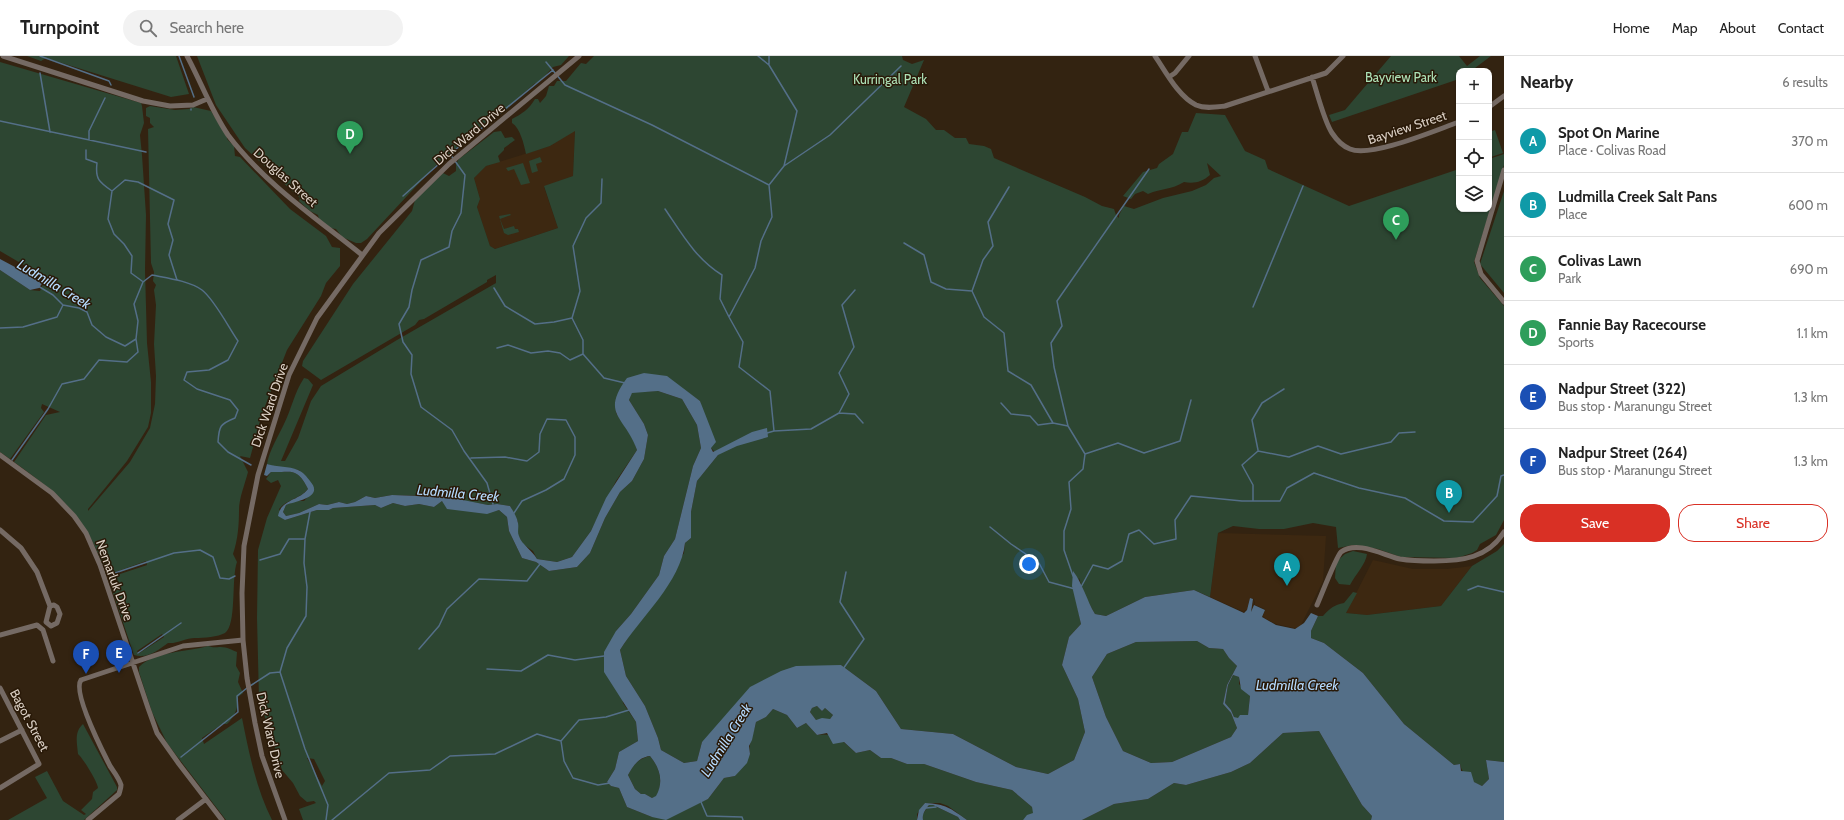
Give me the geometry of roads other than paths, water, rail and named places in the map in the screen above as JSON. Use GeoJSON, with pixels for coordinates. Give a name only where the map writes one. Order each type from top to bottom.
{"type":"FeatureCollection","features":[{"type":"Feature","properties":{"kind":"street"},"geometry":{"type":"LineString","coordinates":[[3,56],[143,101],[170,106],[193,105],[207,99]]}},
{"type":"Feature","properties":{"kind":"street","name":"Dick Ward Drive"},"geometry":{"type":"LineString","coordinates":[[285,820],[262,756],[249,687],[243,640],[242,593],[244,546],[258,475],[289,375],[317,318],[379,233],[449,164],[579,56]]}},
{"type":"Feature","properties":{"kind":"street"},"geometry":{"type":"LineString","coordinates":[[1155,56],[1182,93],[1196,104],[1209,107],[1225,106],[1326,73],[1343,56]]}},
{"type":"Feature","properties":{"kind":"street"},"geometry":{"type":"LineString","coordinates":[[1169,77],[1175,73],[1189,56]]}},
{"type":"Feature","properties":{"kind":"street"},"geometry":{"type":"LineString","coordinates":[[1255,56],[1268,91]]}},
{"type":"Feature","properties":{"kind":"street","name":"Douglas Street"},"geometry":{"type":"LineString","coordinates":[[188,57],[207,99],[228,134],[253,165],[277,187],[362,255]]}},
{"type":"Feature","properties":{"kind":"street","name":"Bayview Street"},"geometry":{"type":"LineString","coordinates":[[1312,77],[1331,132],[1340,143],[1350,150],[1367,152],[1456,123]]}},
{"type":"Feature","properties":{"kind":"street"},"geometry":{"type":"LineString","coordinates":[[1492,105],[1504,96]]}},
{"type":"Feature","properties":{"kind":"street"},"geometry":{"type":"LineString","coordinates":[[1504,170],[1477,261],[1481,274],[1504,302]]}},
{"type":"Feature","properties":{"kind":"street","name":"Nemarluk Drive"},"geometry":{"type":"LineString","coordinates":[[0,456],[52,493],[79,522],[91,542],[100,565],[132,662],[158,733],[222,820]]}},
{"type":"Feature","properties":{"kind":"street"},"geometry":{"type":"LineString","coordinates":[[0,530],[21,548],[32,563],[42,582],[50,606]]}},
{"type":"Feature","properties":{"kind":"street"},"geometry":{"type":"LineString","coordinates":[[1317,605],[1338,556],[1348,549],[1360,548],[1408,560],[1457,560],[1470,558],[1485,552],[1504,532]]}},
{"type":"Feature","properties":{"kind":"street"},"geometry":{"type":"LineString","coordinates":[[0,635],[37,625],[43,630],[53,661]]}},
{"type":"Feature","properties":{"kind":"street"},"geometry":{"type":"LineString","coordinates":[[88,820],[118,794],[121,788],[86,712],[78,686],[84,678],[189,645],[243,640]]}},
{"type":"Feature","properties":{"kind":"street","name":"Bagot Street"},"geometry":{"type":"LineString","coordinates":[[0,688],[39,760],[39,765],[0,788]]}},
{"type":"Feature","properties":{"kind":"street"},"geometry":{"type":"LineString","coordinates":[[0,741],[22,730]]}},
{"type":"Feature","properties":{"kind":"street"},"geometry":{"type":"LineString","coordinates":[[178,820],[206,799]]}},
{"type":"Feature","properties":{"kind":"water"},"geometry":{"type":"Polygon","coordinates":[[[0,259],[43,282],[39,288],[30,290],[0,270],[0,259]]]}},
{"type":"Feature","properties":{"kind":"water","name":"Ludmilla Creek"},"geometry":{"type":"Polygon","coordinates":[[[644,373],[667,376],[700,401],[716,442],[711,448],[713,452],[752,432],[767,428],[768,437],[737,446],[718,455],[697,481],[691,512],[691,538],[685,543],[682,557],[676,572],[668,586],[620,650],[626,676],[645,706],[658,738],[661,750],[684,763],[697,761],[702,742],[750,687],[781,671],[796,666],[841,665],[876,691],[901,729],[953,734],[1016,767],[1048,774],[1074,760],[1085,732],[1078,699],[1062,665],[1069,637],[1081,624],[1072,586],[1073,571],[1080,581],[1095,614],[1106,616],[1145,597],[1194,590],[1244,613],[1247,610],[1250,598],[1253,599],[1251,612],[1254,605],[1265,610],[1262,617],[1276,625],[1295,629],[1304,623],[1311,613],[1318,616],[1311,631],[1311,638],[1324,643],[1363,673],[1404,724],[1454,765],[1460,764],[1461,771],[1471,772],[1474,782],[1482,786],[1489,779],[1486,760],[1504,762],[1504,820],[1371,820],[1372,816],[1362,805],[1319,731],[1283,733],[1250,763],[1231,772],[1186,785],[1174,783],[1148,799],[1114,804],[1082,820],[1023,820],[1027,815],[1033,813],[1032,807],[1012,790],[976,782],[924,764],[907,764],[891,758],[881,758],[870,750],[856,753],[844,742],[833,744],[827,733],[817,735],[806,723],[797,728],[787,715],[773,709],[766,717],[756,722],[749,746],[750,754],[747,763],[735,776],[724,778],[708,799],[666,820],[652,817],[627,807],[619,788],[611,786],[607,782],[615,769],[619,752],[638,741],[636,722],[604,672],[604,652],[616,631],[631,614],[659,575],[664,556],[675,539],[693,466],[701,448],[697,425],[682,399],[658,391],[632,393],[629,400],[644,424],[648,435],[644,459],[632,481],[620,492],[605,518],[590,553],[577,567],[549,571],[536,562],[522,558],[509,531],[507,517],[499,510],[487,514],[447,509],[442,501],[434,507],[419,504],[405,506],[393,503],[381,508],[375,505],[317,510],[285,520],[278,516],[280,510],[286,503],[300,496],[308,489],[300,477],[292,472],[271,472],[267,476],[264,475],[267,464],[291,468],[303,473],[314,487],[314,491],[307,498],[286,505],[283,512],[286,516],[299,513],[319,504],[327,505],[339,502],[347,504],[355,502],[366,496],[375,498],[392,495],[448,497],[488,505],[497,504],[510,506],[517,519],[518,534],[522,542],[537,559],[557,562],[572,557],[591,531],[606,498],[637,450],[617,415],[615,408],[615,400],[619,390],[627,378],[644,373]],[[1197,641],[1136,642],[1107,654],[1092,677],[1106,717],[1123,751],[1151,763],[1172,762],[1231,737],[1237,728],[1231,713],[1223,704],[1227,685],[1237,666],[1223,649],[1209,648],[1197,641]],[[1233,675],[1228,685],[1225,703],[1231,710],[1234,717],[1238,718],[1240,715],[1248,715],[1250,696],[1241,689],[1239,677],[1233,675]],[[817,706],[812,708],[810,712],[816,720],[822,718],[830,719],[833,715],[825,708],[822,711],[817,706]],[[650,756],[637,762],[628,775],[635,789],[641,794],[645,794],[652,798],[656,796],[660,786],[660,775],[650,756]]]}},
{"type":"Feature","properties":{"kind":"water"},"geometry":{"type":"Polygon","coordinates":[[[925,803],[938,804],[948,807],[967,820],[960,820],[958,817],[933,805],[929,805],[924,812],[923,820],[917,820],[919,810],[925,803]]]}},
{"type":"Feature","properties":{"kind":"waterway"},"geometry":{"type":"LineString","coordinates":[[40,56],[109,81],[111,85]]}},
{"type":"Feature","properties":{"kind":"waterway"},"geometry":{"type":"LineString","coordinates":[[179,56],[194,97]]}},
{"type":"Feature","properties":{"kind":"waterway"},"geometry":{"type":"LineString","coordinates":[[758,56],[769,65],[797,111],[784,166],[769,185],[772,217],[761,241],[755,268],[729,317],[743,342],[739,367],[770,391],[774,431],[767,433]]}},
{"type":"Feature","properties":{"kind":"waterway"},"geometry":{"type":"LineString","coordinates":[[769,56],[769,64]]}},
{"type":"Feature","properties":{"kind":"waterway"},"geometry":{"type":"LineString","coordinates":[[546,62],[565,85],[652,125],[769,185]]}},
{"type":"Feature","properties":{"kind":"waterway"},"geometry":{"type":"LineString","coordinates":[[784,166],[830,135],[901,66]]}},
{"type":"Feature","properties":{"kind":"waterway"},"geometry":{"type":"LineString","coordinates":[[403,196],[450,154],[553,70]]}},
{"type":"Feature","properties":{"kind":"waterway"},"geometry":{"type":"LineString","coordinates":[[40,73],[50,132]]}},
{"type":"Feature","properties":{"kind":"waterway"},"geometry":{"type":"LineString","coordinates":[[89,140],[89,131],[105,98]]}},
{"type":"Feature","properties":{"kind":"waterway"},"geometry":{"type":"LineString","coordinates":[[0,121],[146,152]]}},
{"type":"Feature","properties":{"kind":"waterway"},"geometry":{"type":"LineString","coordinates":[[86,150],[86,159],[97,163],[97,177],[112,191]]}},
{"type":"Feature","properties":{"kind":"waterway"},"geometry":{"type":"LineString","coordinates":[[450,154],[465,175],[461,213],[452,231],[449,247],[421,260],[412,290],[409,307],[399,324],[403,342],[412,355],[411,374],[421,407],[452,430],[464,451],[487,483],[493,504]]}},
{"type":"Feature","properties":{"kind":"waterway"},"geometry":{"type":"LineString","coordinates":[[1073,576],[1064,550],[1064,531],[1071,509],[1069,482],[1083,469],[1085,454],[1068,426],[1054,367],[1051,343],[1062,326],[1057,301],[1149,169]]}},
{"type":"Feature","properties":{"kind":"waterway"},"geometry":{"type":"LineString","coordinates":[[602,179],[601,203],[586,218],[573,246],[580,291],[572,318],[583,340],[583,354],[604,378],[625,383]]}},
{"type":"Feature","properties":{"kind":"waterway"},"geometry":{"type":"LineString","coordinates":[[142,281],[131,273],[132,256],[124,244],[114,234],[108,219],[112,191],[125,180],[138,182],[174,200],[168,224],[173,240],[169,255],[177,280]]}},
{"type":"Feature","properties":{"kind":"waterway"},"geometry":{"type":"LineString","coordinates":[[1253,307],[1303,186]]}},
{"type":"Feature","properties":{"kind":"waterway"},"geometry":{"type":"LineString","coordinates":[[1009,187],[988,222],[993,246],[983,260],[972,291],[984,317],[1004,333],[1008,371],[1031,385],[1053,423],[1068,426]]}},
{"type":"Feature","properties":{"kind":"waterway"},"geometry":{"type":"LineString","coordinates":[[665,209],[697,254],[722,275],[720,299],[729,317]]}},
{"type":"Feature","properties":{"kind":"waterway"},"geometry":{"type":"LineString","coordinates":[[904,243],[924,255],[931,282],[946,289],[972,291]]}},
{"type":"Feature","properties":{"kind":"waterway","name":"Ludmilla Creek"},"geometry":{"type":"LineString","coordinates":[[38,286],[53,295],[63,305],[79,308],[87,312],[92,325],[106,337],[125,346],[136,339],[138,321],[134,304],[143,282],[152,275],[191,284],[207,294],[238,341],[228,360],[209,370],[187,372],[184,380],[197,389],[230,400],[238,410],[235,418],[221,426],[218,442],[228,452],[251,465]]}},
{"type":"Feature","properties":{"kind":"waterway"},"geometry":{"type":"LineString","coordinates":[[494,288],[505,306],[535,324],[572,318]]}},
{"type":"Feature","properties":{"kind":"waterway"},"geometry":{"type":"LineString","coordinates":[[774,431],[811,429],[839,413],[849,394],[839,373],[854,347],[842,305],[855,290]]}},
{"type":"Feature","properties":{"kind":"waterway"},"geometry":{"type":"LineString","coordinates":[[0,328],[23,327],[57,317],[63,305]]}},
{"type":"Feature","properties":{"kind":"waterway"},"geometry":{"type":"LineString","coordinates":[[12,460],[48,409],[62,384],[84,379],[99,360],[127,362],[138,352],[136,339]]}},
{"type":"Feature","properties":{"kind":"waterway"},"geometry":{"type":"LineString","coordinates":[[497,348],[508,345],[531,353],[548,351],[560,353],[570,360],[583,354]]}},
{"type":"Feature","properties":{"kind":"waterway"},"geometry":{"type":"LineString","coordinates":[[1258,450],[1252,420],[1262,403],[1284,389]]}},
{"type":"Feature","properties":{"kind":"waterway"},"geometry":{"type":"LineString","coordinates":[[1085,454],[1118,443],[1144,453],[1180,441],[1191,400]]}},
{"type":"Feature","properties":{"kind":"waterway"},"geometry":{"type":"LineString","coordinates":[[1001,403],[1011,414],[1030,416],[1038,425],[1053,423]]}},
{"type":"Feature","properties":{"kind":"waterway"},"geometry":{"type":"LineString","coordinates":[[839,413],[855,414],[863,423]]}},
{"type":"Feature","properties":{"kind":"waterway"},"geometry":{"type":"LineString","coordinates":[[471,458],[505,457],[527,461],[539,452],[540,434],[547,419],[566,420],[575,437],[575,455],[564,479],[546,490],[522,501],[514,513]]}},
{"type":"Feature","properties":{"kind":"waterway"},"geometry":{"type":"LineString","coordinates":[[1253,501],[1253,485],[1242,465],[1258,451],[1289,457],[1318,446],[1341,454],[1391,442],[1399,433],[1415,432]]}},
{"type":"Feature","properties":{"kind":"waterway"},"geometry":{"type":"LineString","coordinates":[[1081,587],[1093,565],[1108,569],[1122,561],[1129,534],[1139,530],[1154,544],[1176,539],[1175,520],[1191,496],[1242,501],[1280,501],[1287,488],[1314,473],[1359,488],[1405,498],[1444,521],[1473,522],[1497,496],[1501,476],[1504,475]]}},
{"type":"Feature","properties":{"kind":"waterway"},"geometry":{"type":"LineString","coordinates":[[310,512],[305,539],[304,563],[307,587],[306,616],[287,648],[280,672],[305,749],[328,805],[326,820]]}},
{"type":"Feature","properties":{"kind":"waterway"},"geometry":{"type":"LineString","coordinates":[[990,527],[1011,544],[1039,563],[1049,582],[1075,589]]}},
{"type":"Feature","properties":{"kind":"waterway"},"geometry":{"type":"LineString","coordinates":[[260,560],[280,554],[289,539],[305,539]]}},
{"type":"Feature","properties":{"kind":"waterway"},"geometry":{"type":"LineString","coordinates":[[109,575],[174,553],[200,550],[213,557],[220,578],[229,579],[235,576]]}},
{"type":"Feature","properties":{"kind":"waterway"},"geometry":{"type":"LineString","coordinates":[[419,649],[439,626],[447,609],[479,579],[527,581],[540,564]]}},
{"type":"Feature","properties":{"kind":"waterway"},"geometry":{"type":"LineString","coordinates":[[843,669],[864,639],[840,602],[846,572]]}},
{"type":"Feature","properties":{"kind":"waterway"},"geometry":{"type":"LineString","coordinates":[[1468,590],[1478,586],[1504,592]]}},
{"type":"Feature","properties":{"kind":"waterway"},"geometry":{"type":"LineString","coordinates":[[138,653],[181,623]]}},
{"type":"Feature","properties":{"kind":"waterway"},"geometry":{"type":"LineString","coordinates":[[487,669],[521,671],[548,655],[575,660],[604,656]]}},
{"type":"Feature","properties":{"kind":"waterway"},"geometry":{"type":"LineString","coordinates":[[250,686],[270,673],[280,672]]}},
{"type":"Feature","properties":{"kind":"waterway"},"geometry":{"type":"LineString","coordinates":[[181,757],[238,712],[237,696],[247,688]]}},
{"type":"Feature","properties":{"kind":"waterway"},"geometry":{"type":"LineString","coordinates":[[561,741],[579,720],[606,717],[629,710]]}},
{"type":"Feature","properties":{"kind":"waterway"},"geometry":{"type":"LineString","coordinates":[[332,820],[389,773],[430,770],[450,756],[495,754],[537,734],[561,741],[564,761],[573,778],[598,785],[610,783]]}},
{"type":"Feature","properties":{"kind":"waterway"},"geometry":{"type":"LineString","coordinates":[[701,802],[707,816],[742,817],[743,820]]}},
{"type":"Feature","properties":{"kind":"waterway"},"geometry":{"type":"LineString","coordinates":[[926,808],[936,807]]}},
{"type":"Feature","properties":{"kind":"place","name":"Fannie Bay Racecourse"},"geometry":{"type":"Point","coordinates":[350,154]}},
{"type":"Feature","properties":{"kind":"place","name":"Colivas Lawn"},"geometry":{"type":"Point","coordinates":[1396,240]}},
{"type":"Feature","properties":{"kind":"place","name":"Ludmilla Creek Salt Pans"},"geometry":{"type":"Point","coordinates":[1449,513]}},
{"type":"Feature","properties":{"kind":"place","name":"Spot On Marine"},"geometry":{"type":"Point","coordinates":[1287,586]}},
{"type":"Feature","properties":{"kind":"place","name":"Nadpur Street (322)"},"geometry":{"type":"Point","coordinates":[119,673]}},
{"type":"Feature","properties":{"kind":"place","name":"Nadpur Street (264)"},"geometry":{"type":"Point","coordinates":[86,674]}},
{"type":"Feature","properties":{"kind":"park label","name":"Bayview Park"},"geometry":{"type":"Point","coordinates":[1401,77]}},
{"type":"Feature","properties":{"kind":"park label","name":"Kurringal Park"},"geometry":{"type":"Point","coordinates":[890,79]}}]}
